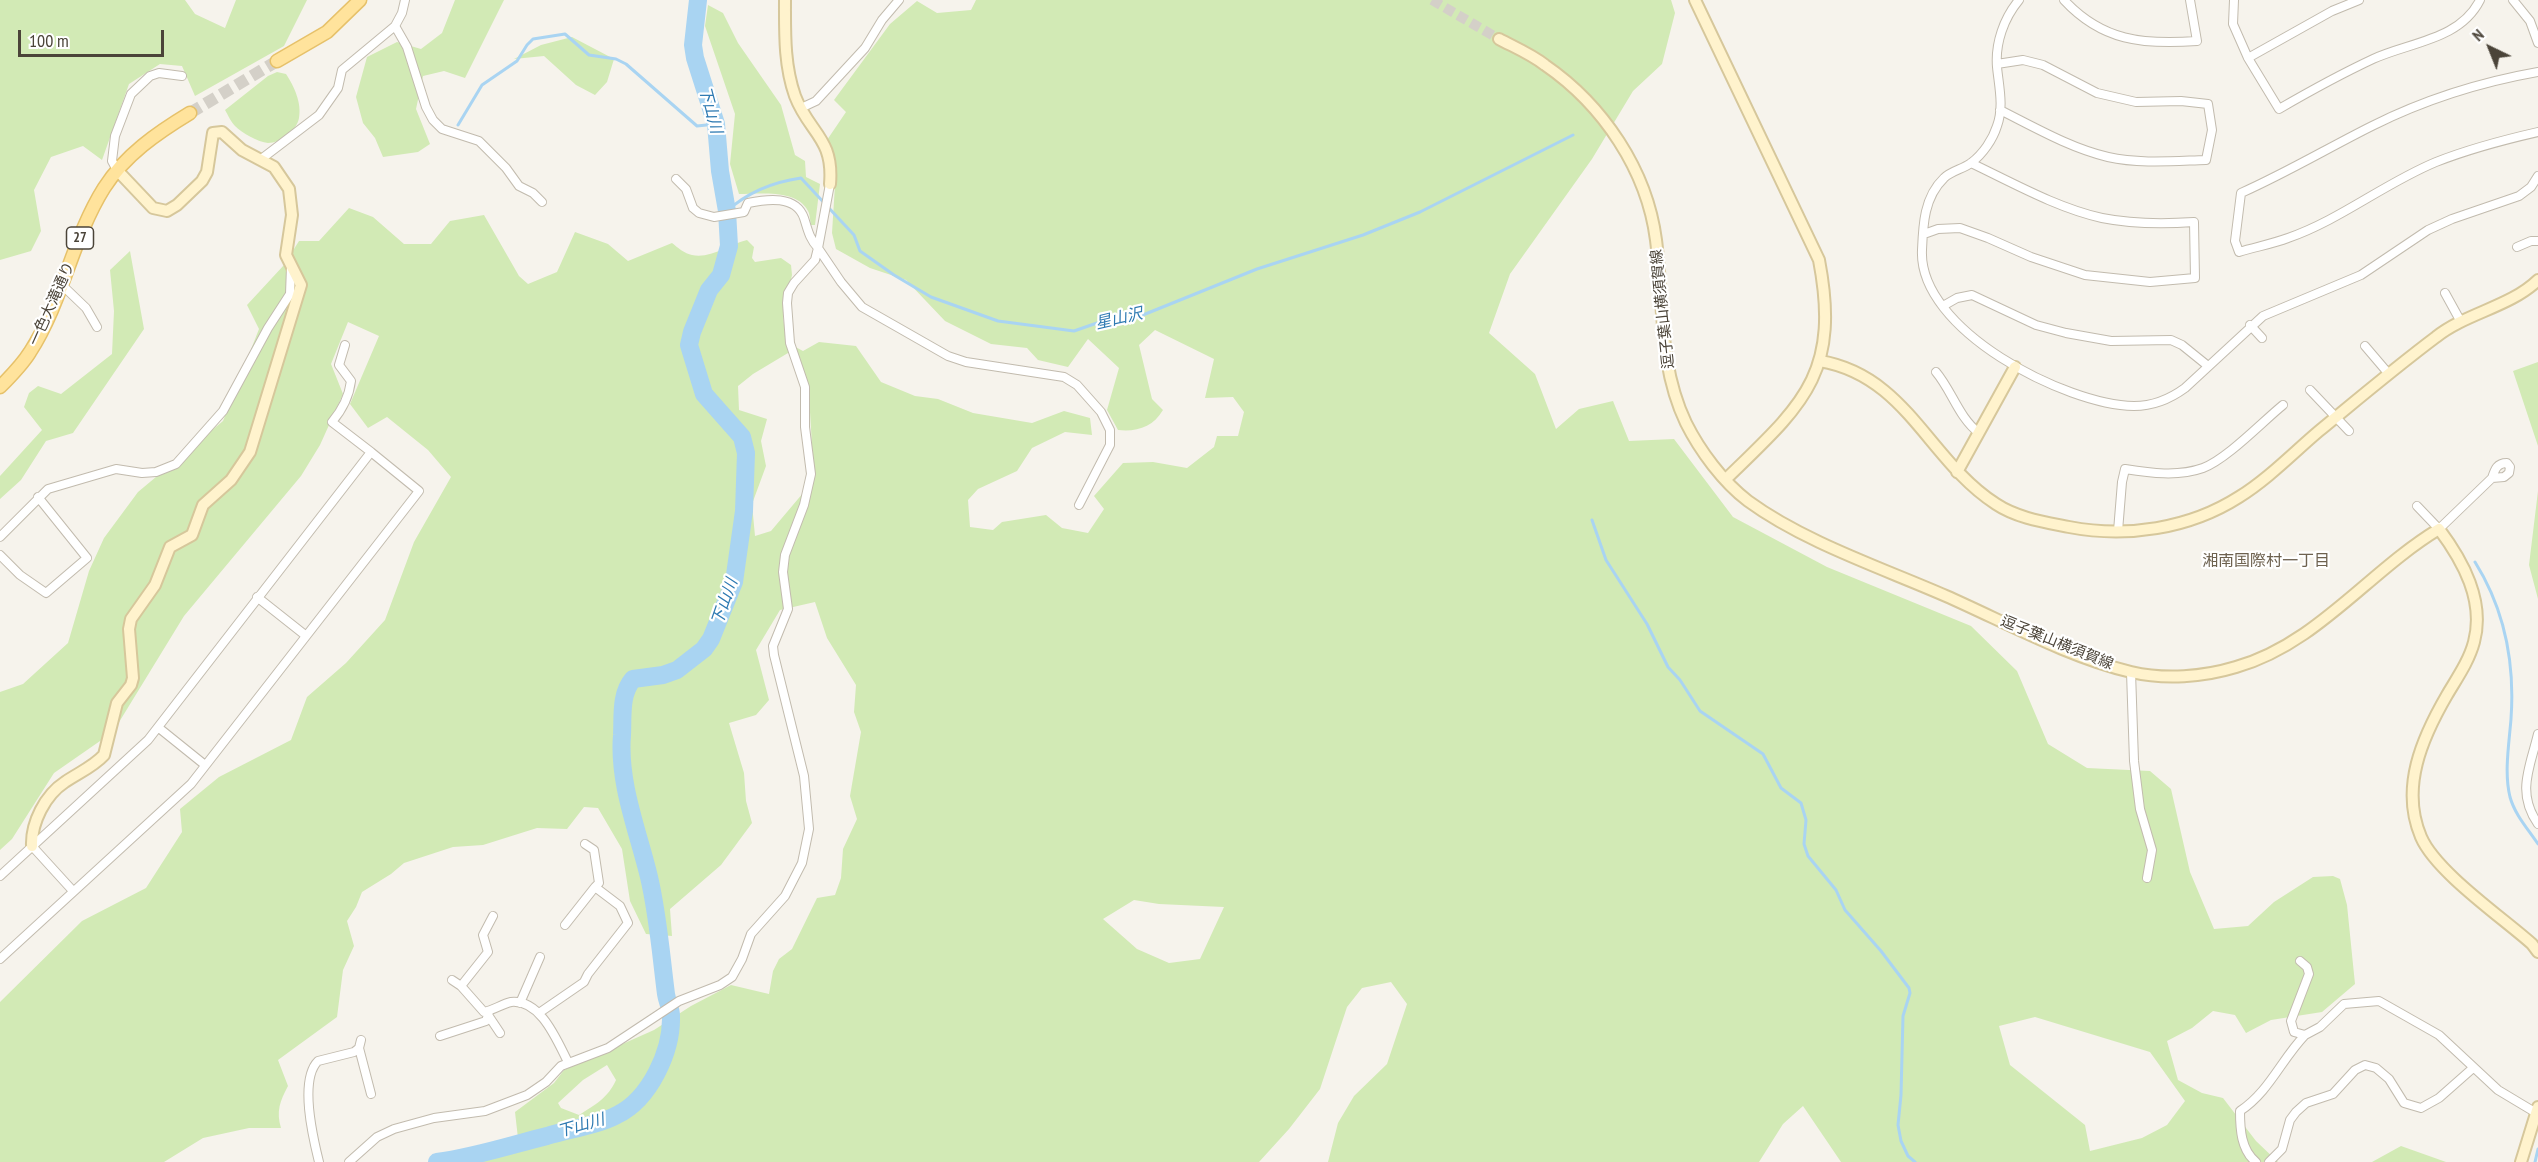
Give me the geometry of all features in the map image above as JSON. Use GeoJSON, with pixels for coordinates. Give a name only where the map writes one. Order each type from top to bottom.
{"type":"FeatureCollection","features":[{"type":"Feature","properties":{"kind":"main road"},"geometry":{"type":"LineString","coordinates":[[277,61],[327,32],[360,0]]}},
{"type":"Feature","properties":{"kind":"main road","name":"一色大滝通り"},"geometry":{"type":"LineString","coordinates":[[0,387],[30,353],[46,322],[94,206],[117,170],[162,130],[190,113]]}},
{"type":"Feature","properties":{"kind":"street"},"geometry":{"type":"LineString","coordinates":[[261,160],[319,115],[338,88],[342,70],[395,26],[402,13],[405,0]]}},
{"type":"Feature","properties":{"kind":"street"},"geometry":{"type":"LineString","coordinates":[[349,1162],[377,1137],[394,1129],[434,1118],[485,1112],[527,1095],[568,1062],[608,1048],[679,1001],[720,985],[732,977],[742,959],[751,934],[785,897],[802,863],[809,829],[804,776],[773,646],[788,609],[783,572],[785,555],[804,505],[810,474],[805,427],[805,387],[790,343],[787,303],[788,293],[794,283],[815,260],[821,239],[830,184],[831,160],[827,148],[801,108],[791,84],[785,55],[785,0]]}},
{"type":"Feature","properties":{"kind":"street"},"geometry":{"type":"LineString","coordinates":[[801,108],[816,101],[866,48],[882,20],[899,0]]}},
{"type":"Feature","properties":{"kind":"street"},"geometry":{"type":"LineString","coordinates":[[1695,0],[1819,260],[1826,296],[1824,348],[1799,405],[1780,427],[1726,479]]}},
{"type":"Feature","properties":{"kind":"street"},"geometry":{"type":"LineString","coordinates":[[2019,0],[2005,22],[1997,64],[2000,110],[1997,126],[1985,149],[1971,163],[1945,177],[1937,186],[1929,200],[1924,217],[1921,253],[1925,273],[1942,306],[1956,323],[1972,338],[2015,367],[2061,388],[2104,402],[2135,406],[2173,397],[2262,316],[2361,275],[2428,230],[2451,219],[2519,196],[2531,187],[2538,176]]}},
{"type":"Feature","properties":{"kind":"street"},"geometry":{"type":"LineString","coordinates":[[2064,0],[2078,15],[2103,30],[2138,42],[2176,42],[2197,40],[2190,0]]}},
{"type":"Feature","properties":{"kind":"street"},"geometry":{"type":"LineString","coordinates":[[2234,0],[2233,24],[2248,58],[2279,109],[2328,81],[2376,58],[2446,33],[2462,24],[2480,0]]}},
{"type":"Feature","properties":{"kind":"street"},"geometry":{"type":"LineString","coordinates":[[2248,58],[2332,11],[2359,0]]}},
{"type":"Feature","properties":{"kind":"street"},"geometry":{"type":"LineString","coordinates":[[2513,0],[2530,21],[2538,43]]}},
{"type":"Feature","properties":{"kind":"street"},"geometry":{"type":"LineString","coordinates":[[395,26],[406,47],[433,120],[442,129],[479,141],[506,168],[519,186],[533,193],[542,202]]}},
{"type":"Feature","properties":{"kind":"street","name":"逗子葉山横須賀線"},"geometry":{"type":"LineString","coordinates":[[1498,39],[1544,63],[1574,88],[1606,122],[1627,154],[1649,206],[1656,240],[1665,353],[1673,388],[1686,423],[1705,454],[1745,499],[1802,533],[2066,649],[2131,672],[2162,677],[2200,675],[2234,668],[2266,657],[2302,636],[2415,543],[2439,529]]}},
{"type":"Feature","properties":{"kind":"street"},"geometry":{"type":"LineString","coordinates":[[1997,64],[2023,60],[2043,65],[2097,93],[2136,102],[2181,101],[2208,104],[2212,130],[2206,160],[2152,162],[2107,157],[2060,139],[2000,110]]}},
{"type":"Feature","properties":{"kind":"street"},"geometry":{"type":"LineString","coordinates":[[2538,72],[2493,80],[2416,106],[2374,125],[2286,174],[2241,193],[2235,241],[2239,252],[2289,238],[2381,188],[2436,162],[2496,141],[2538,132]]}},
{"type":"Feature","properties":{"kind":"street"},"geometry":{"type":"LineString","coordinates":[[73,891],[32,846],[31,833],[49,798],[63,783],[104,755],[117,703],[131,685],[133,678],[129,629],[131,619],[155,585],[166,554],[176,543],[187,540],[192,535],[203,505],[231,480],[250,452],[299,294],[299,278],[290,263],[285,248],[292,215],[289,189],[274,167],[242,150],[222,132],[213,133],[210,137],[207,172],[202,181],[177,205],[166,211],[153,208],[117,170],[112,161],[115,136],[131,94],[150,76],[159,73],[182,76]]}},
{"type":"Feature","properties":{"kind":"street"},"geometry":{"type":"LineString","coordinates":[[1924,234],[1938,229],[1960,228],[2031,257],[2085,275],[2150,282],[2195,278],[2194,222],[2164,224],[2103,218],[2058,204],[1971,163]]}},
{"type":"Feature","properties":{"kind":"street"},"geometry":{"type":"LineString","coordinates":[[676,179],[686,189],[693,208],[699,213],[714,217],[744,212],[748,203],[771,198],[789,202],[803,215],[810,239],[862,307],[948,356],[966,362],[1064,377],[1077,385],[1101,412],[1110,430],[1110,445],[1079,505]]}},
{"type":"Feature","properties":{"kind":"street"},"geometry":{"type":"LineString","coordinates":[[2517,247],[2531,241],[2538,241]]}},
{"type":"Feature","properties":{"kind":"street"},"geometry":{"type":"LineString","coordinates":[[0,537],[48,489],[116,469],[142,473],[156,472],[176,464],[223,411],[268,328],[284,306],[290,294],[290,263]]}},
{"type":"Feature","properties":{"kind":"street"},"geometry":{"type":"LineString","coordinates":[[1820,361],[1846,368],[1870,379],[1897,399],[1957,472],[1998,505],[2022,516],[2083,530],[2149,530],[2221,508],[2254,486],[2388,373],[2443,331],[2504,302],[2538,280]]}},
{"type":"Feature","properties":{"kind":"street"},"geometry":{"type":"LineString","coordinates":[[62,285],[86,308],[97,327]]}},
{"type":"Feature","properties":{"kind":"street"},"geometry":{"type":"LineString","coordinates":[[2445,293],[2461,322]]}},
{"type":"Feature","properties":{"kind":"street"},"geometry":{"type":"LineString","coordinates":[[1942,306],[1957,298],[1972,295],[2036,325],[2066,333],[2111,341],[2171,340],[2182,345],[2208,366]]}},
{"type":"Feature","properties":{"kind":"street"},"geometry":{"type":"LineString","coordinates":[[2250,325],[2262,338]]}},
{"type":"Feature","properties":{"kind":"street"},"geometry":{"type":"LineString","coordinates":[[0,958],[191,784],[305,634],[419,491],[333,422],[349,394],[351,381],[339,365],[345,345]]}},
{"type":"Feature","properties":{"kind":"street"},"geometry":{"type":"LineString","coordinates":[[2365,346],[2388,373]]}},
{"type":"Feature","properties":{"kind":"street"},"geometry":{"type":"LineString","coordinates":[[1957,472],[2015,367]]}},
{"type":"Feature","properties":{"kind":"street"},"geometry":{"type":"LineString","coordinates":[[1936,372],[1945,383],[1969,425],[1979,433]]}},
{"type":"Feature","properties":{"kind":"street"},"geometry":{"type":"LineString","coordinates":[[2310,390],[2349,431]]}},
{"type":"Feature","properties":{"kind":"street"},"geometry":{"type":"LineString","coordinates":[[2118,531],[2125,469],[2160,475],[2203,468],[2225,454],[2283,405]]}},
{"type":"Feature","properties":{"kind":"street"},"geometry":{"type":"LineString","coordinates":[[0,876],[159,728],[257,597],[371,452]]}},
{"type":"Feature","properties":{"kind":"street"},"geometry":{"type":"LineString","coordinates":[[2439,529],[2492,478]]}},
{"type":"Feature","properties":{"kind":"street"},"geometry":{"type":"LineString","coordinates":[[0,555],[20,575],[46,593],[87,558],[38,497]]}},
{"type":"Feature","properties":{"kind":"street"},"geometry":{"type":"LineString","coordinates":[[2417,506],[2439,529],[2457,554],[2469,580],[2474,598],[2475,640],[2418,755],[2413,780],[2421,837],[2433,856],[2473,894],[2536,945]]}},
{"type":"Feature","properties":{"kind":"street"},"geometry":{"type":"LineString","coordinates":[[257,597],[305,634]]}},
{"type":"Feature","properties":{"kind":"street"},"geometry":{"type":"LineString","coordinates":[[2131,672],[2134,761],[2140,809],[2152,850],[2147,879]]}},
{"type":"Feature","properties":{"kind":"street"},"geometry":{"type":"LineString","coordinates":[[159,728],[205,765]]}},
{"type":"Feature","properties":{"kind":"street"},"geometry":{"type":"LineString","coordinates":[[2538,734],[2526,772],[2526,800],[2538,825]]}},
{"type":"Feature","properties":{"kind":"street"},"geometry":{"type":"LineString","coordinates":[[565,925],[598,883],[594,850],[585,844]]}},
{"type":"Feature","properties":{"kind":"street"},"geometry":{"type":"LineString","coordinates":[[539,1012],[584,982],[628,923],[620,906],[596,887]]}},
{"type":"Feature","properties":{"kind":"street"},"geometry":{"type":"LineString","coordinates":[[461,986],[488,952],[483,935],[493,916]]}},
{"type":"Feature","properties":{"kind":"street"},"geometry":{"type":"LineString","coordinates":[[520,1003],[540,957]]}},
{"type":"Feature","properties":{"kind":"street"},"geometry":{"type":"LineString","coordinates":[[2300,961],[2307,967],[2309,974],[2291,1021],[2291,1027],[2294,1032],[2305,1035]]}},
{"type":"Feature","properties":{"kind":"street"},"geometry":{"type":"LineString","coordinates":[[452,980],[461,986],[480,1010],[488,1013],[500,1033]]}},
{"type":"Feature","properties":{"kind":"street"},"geometry":{"type":"LineString","coordinates":[[2256,1162],[2252,1159],[2240,1136],[2240,1111],[2254,1102],[2272,1081],[2289,1053],[2305,1035],[2320,1027],[2344,1004],[2379,1001],[2439,1035],[2498,1090],[2537,1112],[2521,1162]]}},
{"type":"Feature","properties":{"kind":"street"},"geometry":{"type":"LineString","coordinates":[[440,1036],[486,1021],[488,1013],[505,1004],[520,1003],[539,1012],[568,1062]]}},
{"type":"Feature","properties":{"kind":"street"},"geometry":{"type":"LineString","coordinates":[[319,1162],[314,1139],[309,1077],[318,1061],[360,1044],[371,1094]]}},
{"type":"Feature","properties":{"kind":"street"},"geometry":{"type":"LineString","coordinates":[[2269,1162],[2282,1149],[2290,1120],[2296,1112],[2306,1102],[2333,1094],[2355,1070],[2365,1065],[2376,1068],[2389,1079],[2404,1102],[2421,1108],[2439,1098],[2473,1068]]}},
{"type":"Feature","properties":{"kind":"green space"},"geometry":{"type":"Polygon","coordinates":[[[0,0],[185,0],[195,14],[225,28],[236,0],[307,0],[284,46],[195,96],[182,66],[160,64],[129,84],[102,160],[83,146],[51,157],[34,190],[41,231],[31,251],[0,260],[0,0]]]}},
{"type":"Feature","properties":{"kind":"green space"},"geometry":{"type":"Polygon","coordinates":[[[455,0],[504,0],[465,78],[444,71],[423,76],[416,109],[430,144],[418,152],[383,157],[375,138],[363,123],[356,97],[367,57],[397,42],[421,49],[442,33],[455,0]]]}},
{"type":"Feature","properties":{"kind":"green space"},"geometry":{"type":"Polygon","coordinates":[[[976,0],[1671,0],[1675,13],[1662,64],[1633,91],[1592,159],[1510,274],[1489,333],[1535,374],[1556,429],[1579,409],[1613,401],[1629,441],[1674,439],[1733,517],[1827,567],[1971,626],[2017,671],[2048,744],[2087,768],[2150,771],[2171,789],[2190,872],[2214,929],[2248,926],[2274,902],[2313,877],[2333,876],[2340,879],[2347,905],[2355,984],[2322,1012],[2271,1020],[2246,1033],[2235,1015],[2213,1011],[2192,1028],[2167,1041],[2178,1080],[2202,1093],[2223,1098],[2256,1141],[2278,1162],[1841,1162],[1803,1106],[1783,1124],[1759,1162],[1328,1162],[1338,1123],[1354,1096],[1387,1064],[1407,1004],[1391,982],[1362,988],[1347,1007],[1320,1089],[1289,1129],[1259,1162],[464,1162],[519,1147],[515,1112],[554,1083],[564,1070],[654,1030],[691,1006],[731,985],[769,994],[773,971],[779,959],[792,949],[817,898],[835,895],[841,878],[843,849],[857,819],[850,796],[861,732],[854,712],[856,685],[827,638],[815,602],[780,610],[756,650],[769,700],[756,715],[729,723],[744,773],[746,801],[752,823],[721,865],[670,909],[672,936],[646,934],[630,901],[622,849],[598,808],[584,807],[567,829],[537,828],[483,845],[453,847],[404,863],[362,892],[347,921],[354,946],[343,970],[337,1017],[278,1060],[288,1086],[280,1106],[281,1128],[249,1128],[203,1138],[164,1162],[0,1162],[0,1002],[82,921],[146,888],[182,832],[180,809],[219,777],[291,740],[307,697],[346,663],[385,620],[414,542],[451,477],[428,450],[387,417],[368,428],[350,404],[379,336],[348,322],[331,364],[343,394],[320,445],[301,476],[184,616],[113,732],[54,773],[12,839],[0,850],[0,692],[23,684],[68,643],[89,571],[104,538],[138,492],[223,421],[259,329],[247,305],[284,265],[299,241],[319,241],[349,208],[373,217],[404,244],[431,244],[450,221],[484,215],[519,276],[528,284],[557,272],[575,232],[608,244],[628,261],[672,243],[687,253],[699,256],[747,240],[754,247],[752,258],[755,262],[781,258],[791,265],[792,275],[783,316],[786,342],[803,351],[819,342],[856,346],[881,382],[915,396],[938,399],[973,413],[1032,423],[1064,411],[1090,418],[1092,435],[1065,432],[1032,448],[1017,471],[978,489],[968,500],[970,527],[993,530],[1002,522],[1046,515],[1062,528],[1088,533],[1104,509],[1094,496],[1123,463],[1153,462],[1187,468],[1214,447],[1217,436],[1238,436],[1244,412],[1233,397],[1205,398],[1214,359],[1155,330],[1139,345],[1152,399],[1163,410],[1154,421],[1144,427],[1118,430],[1107,410],[1119,368],[1088,339],[1068,367],[1038,360],[1027,348],[991,344],[945,321],[906,280],[870,268],[836,249],[832,233],[836,169],[827,140],[846,112],[834,100],[890,24],[917,1],[937,13],[971,10],[976,0]],[[788,353],[738,386],[739,410],[767,419],[761,441],[766,466],[752,504],[755,536],[771,531],[814,480],[809,395],[800,358],[788,353]],[[1134,900],[1103,919],[1137,949],[1169,963],[1200,959],[1224,907],[1159,904],[1134,900]],[[2035,1017],[1999,1026],[2010,1065],[2085,1125],[2090,1151],[2142,1138],[2167,1125],[2185,1101],[2150,1052],[2035,1017]],[[607,1065],[583,1080],[558,1103],[561,1108],[579,1115],[605,1096],[616,1080],[607,1065]]]}},
{"type":"Feature","properties":{"kind":"green space"},"geometry":{"type":"Polygon","coordinates":[[[708,5],[723,13],[738,43],[781,105],[795,155],[805,161],[806,177],[820,184],[815,225],[811,225],[810,216],[803,204],[795,199],[777,194],[739,194],[730,164],[735,114],[705,26],[708,5]]]}},
{"type":"Feature","properties":{"kind":"green space"},"geometry":{"type":"Polygon","coordinates":[[[572,37],[614,59],[607,82],[595,95],[576,85],[544,56],[514,59],[541,45],[572,37]]]}},
{"type":"Feature","properties":{"kind":"green space"},"geometry":{"type":"Polygon","coordinates":[[[277,72],[286,74],[294,89],[300,112],[298,123],[288,135],[278,141],[268,143],[255,139],[238,129],[225,110],[268,76],[277,72]]]}},
{"type":"Feature","properties":{"kind":"green space"},"geometry":{"type":"Polygon","coordinates":[[[130,251],[144,329],[73,433],[46,441],[21,480],[0,499],[0,476],[42,430],[24,407],[29,393],[38,386],[61,394],[112,354],[114,311],[110,270],[130,251]]]}},
{"type":"Feature","properties":{"kind":"green space"},"geometry":{"type":"Polygon","coordinates":[[[2538,362],[2538,446],[2513,371],[2538,362]]]}},
{"type":"Feature","properties":{"kind":"green space"},"geometry":{"type":"Polygon","coordinates":[[[2538,491],[2538,599],[2529,565],[2538,491]]]}},
{"type":"Feature","properties":{"kind":"green space"},"geometry":{"type":"Polygon","coordinates":[[[2401,1146],[2446,1162],[2372,1162],[2401,1146]]]}},
{"type":"Feature","properties":{"kind":"waterway","name":"下山川"},"geometry":{"type":"LineString","coordinates":[[437,1162],[479,1154],[583,1127],[617,1115],[629,1108],[649,1086],[657,1073],[668,1044],[671,1013],[666,994],[655,906],[623,771],[623,706],[626,692],[633,679],[663,675],[677,670],[704,649],[711,639],[734,582],[744,511],[746,453],[742,437],[704,394],[689,345],[709,290],[721,275],[729,246],[716,124],[693,45],[698,0]]}},
{"type":"Feature","properties":{"kind":"waterway"},"geometry":{"type":"LineString","coordinates":[[458,125],[482,85],[517,61],[533,39],[565,34],[589,55],[616,59],[626,64],[697,126],[716,124]]}},
{"type":"Feature","properties":{"kind":"waterway","name":"星山沢"},"geometry":{"type":"LineString","coordinates":[[727,211],[743,198],[761,189],[801,178],[854,235],[860,251],[931,297],[998,321],[1074,331],[1097,323],[1133,319],[1257,269],[1363,235],[1420,212],[1573,135]]}},
{"type":"Feature","properties":{"kind":"waterway"},"geometry":{"type":"LineString","coordinates":[[1592,520],[1606,560],[1647,624],[1668,667],[1680,680],[1700,711],[1763,754],[1781,788],[1801,803],[1806,820],[1804,844],[1808,856],[1836,890],[1845,910],[1881,951],[1909,988],[1910,993],[1903,1016],[1898,1125],[1901,1141],[1908,1156],[1915,1162]]}},
{"type":"Feature","properties":{"kind":"waterway"},"geometry":{"type":"LineString","coordinates":[[2475,562],[2501,618],[2509,657],[2512,698],[2507,768],[2510,797],[2518,816],[2538,844]]}},
{"type":"Feature","properties":{"kind":"waterway"},"geometry":{"type":"LineString","coordinates":[[2535,1162],[2538,1149]]}},
{"type":"Feature","properties":{"kind":"tunnel"},"geometry":{"type":"LineString","coordinates":[[1432,0],[1499,39]]}},
{"type":"Feature","properties":{"kind":"tunnel"},"geometry":{"type":"LineString","coordinates":[[190,113],[277,61]]}},
{"type":"Feature","properties":{"kind":"district","name":"湘南国際村一丁目"},"geometry":{"type":"Point","coordinates":[2266,561]}}]}
